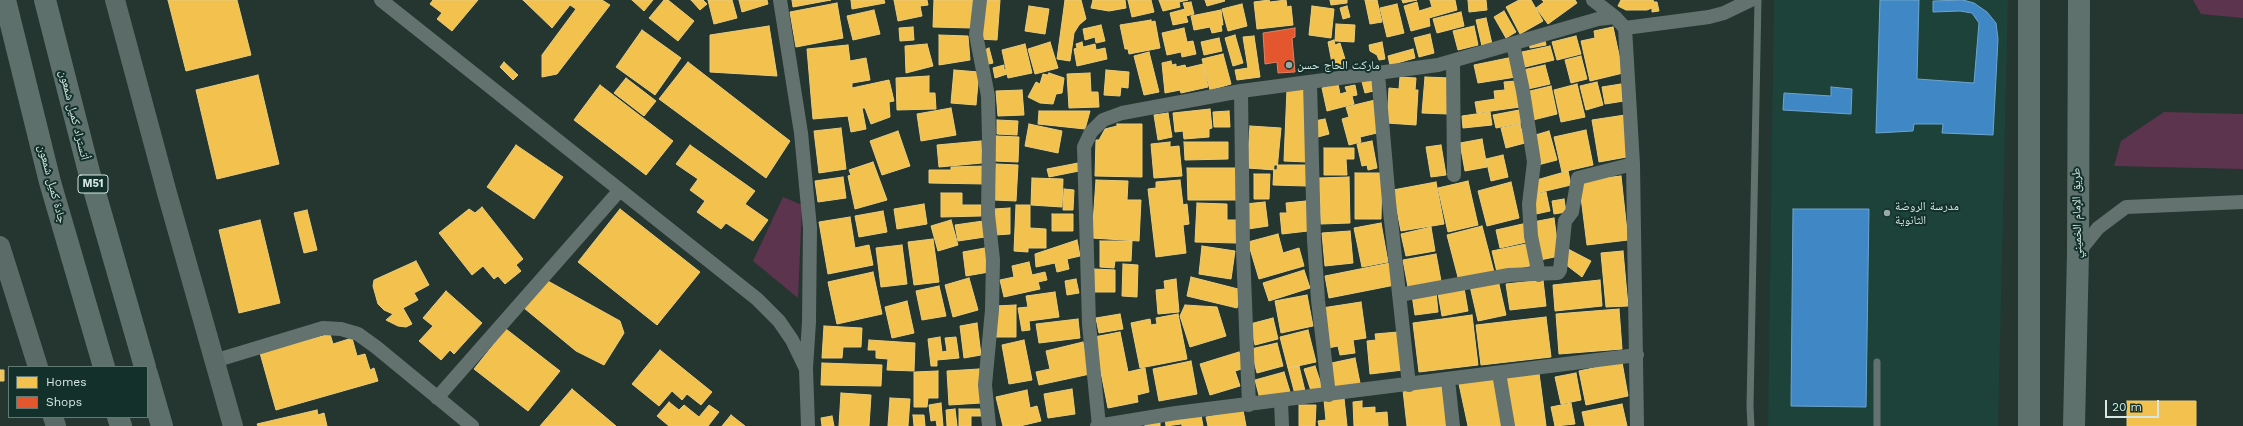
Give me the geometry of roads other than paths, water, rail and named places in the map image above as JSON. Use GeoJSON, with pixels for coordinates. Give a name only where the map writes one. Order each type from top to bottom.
{"type":"FeatureCollection","features":[{"type":"Feature","properties":{"kind":"highway","name":"جادة كميل شمعون"},"geometry":{"type":"LineString","coordinates":[[5,0],[50,182],[104,366]]}},
{"type":"Feature","properties":{"kind":"highway","name":"أتستراد كميل شمعون"},"geometry":{"type":"LineString","coordinates":[[46,0],[89,172],[145,366]]}},
{"type":"Feature","properties":{"kind":"highway"},"geometry":{"type":"LineString","coordinates":[[2029,0],[2029,426]]}},
{"type":"Feature","properties":{"kind":"highway","name":"طريق الإمام الخميني"},"geometry":{"type":"LineString","coordinates":[[2074,426],[2078,253],[2078,0]]}},
{"type":"Feature","properties":{"kind":"highway"},"geometry":{"type":"LineString","coordinates":[[2030,356],[2042,426]]}},
{"type":"Feature","properties":{"kind":"highway"},"geometry":{"type":"LineString","coordinates":[[148,377],[162,426]]}},
{"type":"Feature","properties":{"kind":"main road"},"geometry":{"type":"LineString","coordinates":[[115,0],[233,426]]}},
{"type":"Feature","properties":{"kind":"main road"},"geometry":{"type":"LineString","coordinates":[[0,246],[38,366]]}},
{"type":"Feature","properties":{"kind":"street"},"geometry":{"type":"LineString","coordinates":[[381,0],[757,299],[779,321],[792,340],[806,369]]}},
{"type":"Feature","properties":{"kind":"street"},"geometry":{"type":"LineString","coordinates":[[780,0],[801,133],[810,228],[809,322],[806,369],[808,426]]}},
{"type":"Feature","properties":{"kind":"street"},"geometry":{"type":"LineString","coordinates":[[980,0],[976,35],[988,96],[988,214],[993,260],[992,310],[985,385],[989,426]]}},
{"type":"Feature","properties":{"kind":"street"},"geometry":{"type":"LineString","coordinates":[[1593,0],[1615,16],[1625,28],[1633,164],[1637,426]]}},
{"type":"Feature","properties":{"kind":"street"},"geometry":{"type":"LineString","coordinates":[[1625,28],[1709,17],[1724,13],[1751,0]]}},
{"type":"Feature","properties":{"kind":"street"},"geometry":{"type":"LineString","coordinates":[[1615,16],[1598,19],[1453,61],[1378,74],[1241,91],[1122,113],[1103,120],[1091,132],[1084,147],[1089,324],[1098,426],[1637,355]]}},
{"type":"Feature","properties":{"kind":"street"},"geometry":{"type":"LineString","coordinates":[[1513,44],[1523,91],[1534,162],[1529,204],[1531,236],[1539,275]]}},
{"type":"Feature","properties":{"kind":"street"},"geometry":{"type":"LineString","coordinates":[[1453,61],[1454,175]]}},
{"type":"Feature","properties":{"kind":"street"},"geometry":{"type":"LineString","coordinates":[[1378,74],[1409,385]]}},
{"type":"Feature","properties":{"kind":"street"},"geometry":{"type":"LineString","coordinates":[[1310,82],[1318,300],[1329,395]]}},
{"type":"Feature","properties":{"kind":"street"},"geometry":{"type":"LineString","coordinates":[[1241,91],[1243,250],[1250,405]]}},
{"type":"Feature","properties":{"kind":"street"},"geometry":{"type":"LineString","coordinates":[[1399,295],[1508,275],[1539,275],[1558,273],[1560,270],[1565,221],[1572,212],[1578,178],[1633,164]]}},
{"type":"Feature","properties":{"kind":"street"},"geometry":{"type":"LineString","coordinates":[[437,398],[620,190]]}},
{"type":"Feature","properties":{"kind":"street"},"geometry":{"type":"LineString","coordinates":[[2078,253],[2098,228],[2126,207],[2243,202]]}},
{"type":"Feature","properties":{"kind":"street"},"geometry":{"type":"LineString","coordinates":[[214,361],[323,328],[341,329],[358,334],[376,346],[472,426]]}},
{"type":"Feature","properties":{"kind":"street"},"geometry":{"type":"LineString","coordinates":[[1499,373],[1508,426]]}},
{"type":"Feature","properties":{"kind":"street"},"geometry":{"type":"LineString","coordinates":[[1448,380],[1453,426]]}},
{"type":"Feature","properties":{"kind":"street"},"geometry":{"type":"LineString","coordinates":[[1281,401],[1282,426]]}},
{"type":"Feature","properties":{"kind":"lane"},"geometry":{"type":"LineString","coordinates":[[1751,426],[1750,407],[1758,0]]}},
{"type":"Feature","properties":{"kind":"lane"},"geometry":{"type":"LineString","coordinates":[[1877,362],[1877,426]]}},
{"type":"Feature","properties":{"kind":"place","name":"ماركت الحاج حسن"},"geometry":{"type":"Point","coordinates":[1289,65]}},
{"type":"Feature","properties":{"kind":"place","name":"مدرسة الروضة الثانوية"},"geometry":{"type":"Point","coordinates":[1887,213]}}]}
